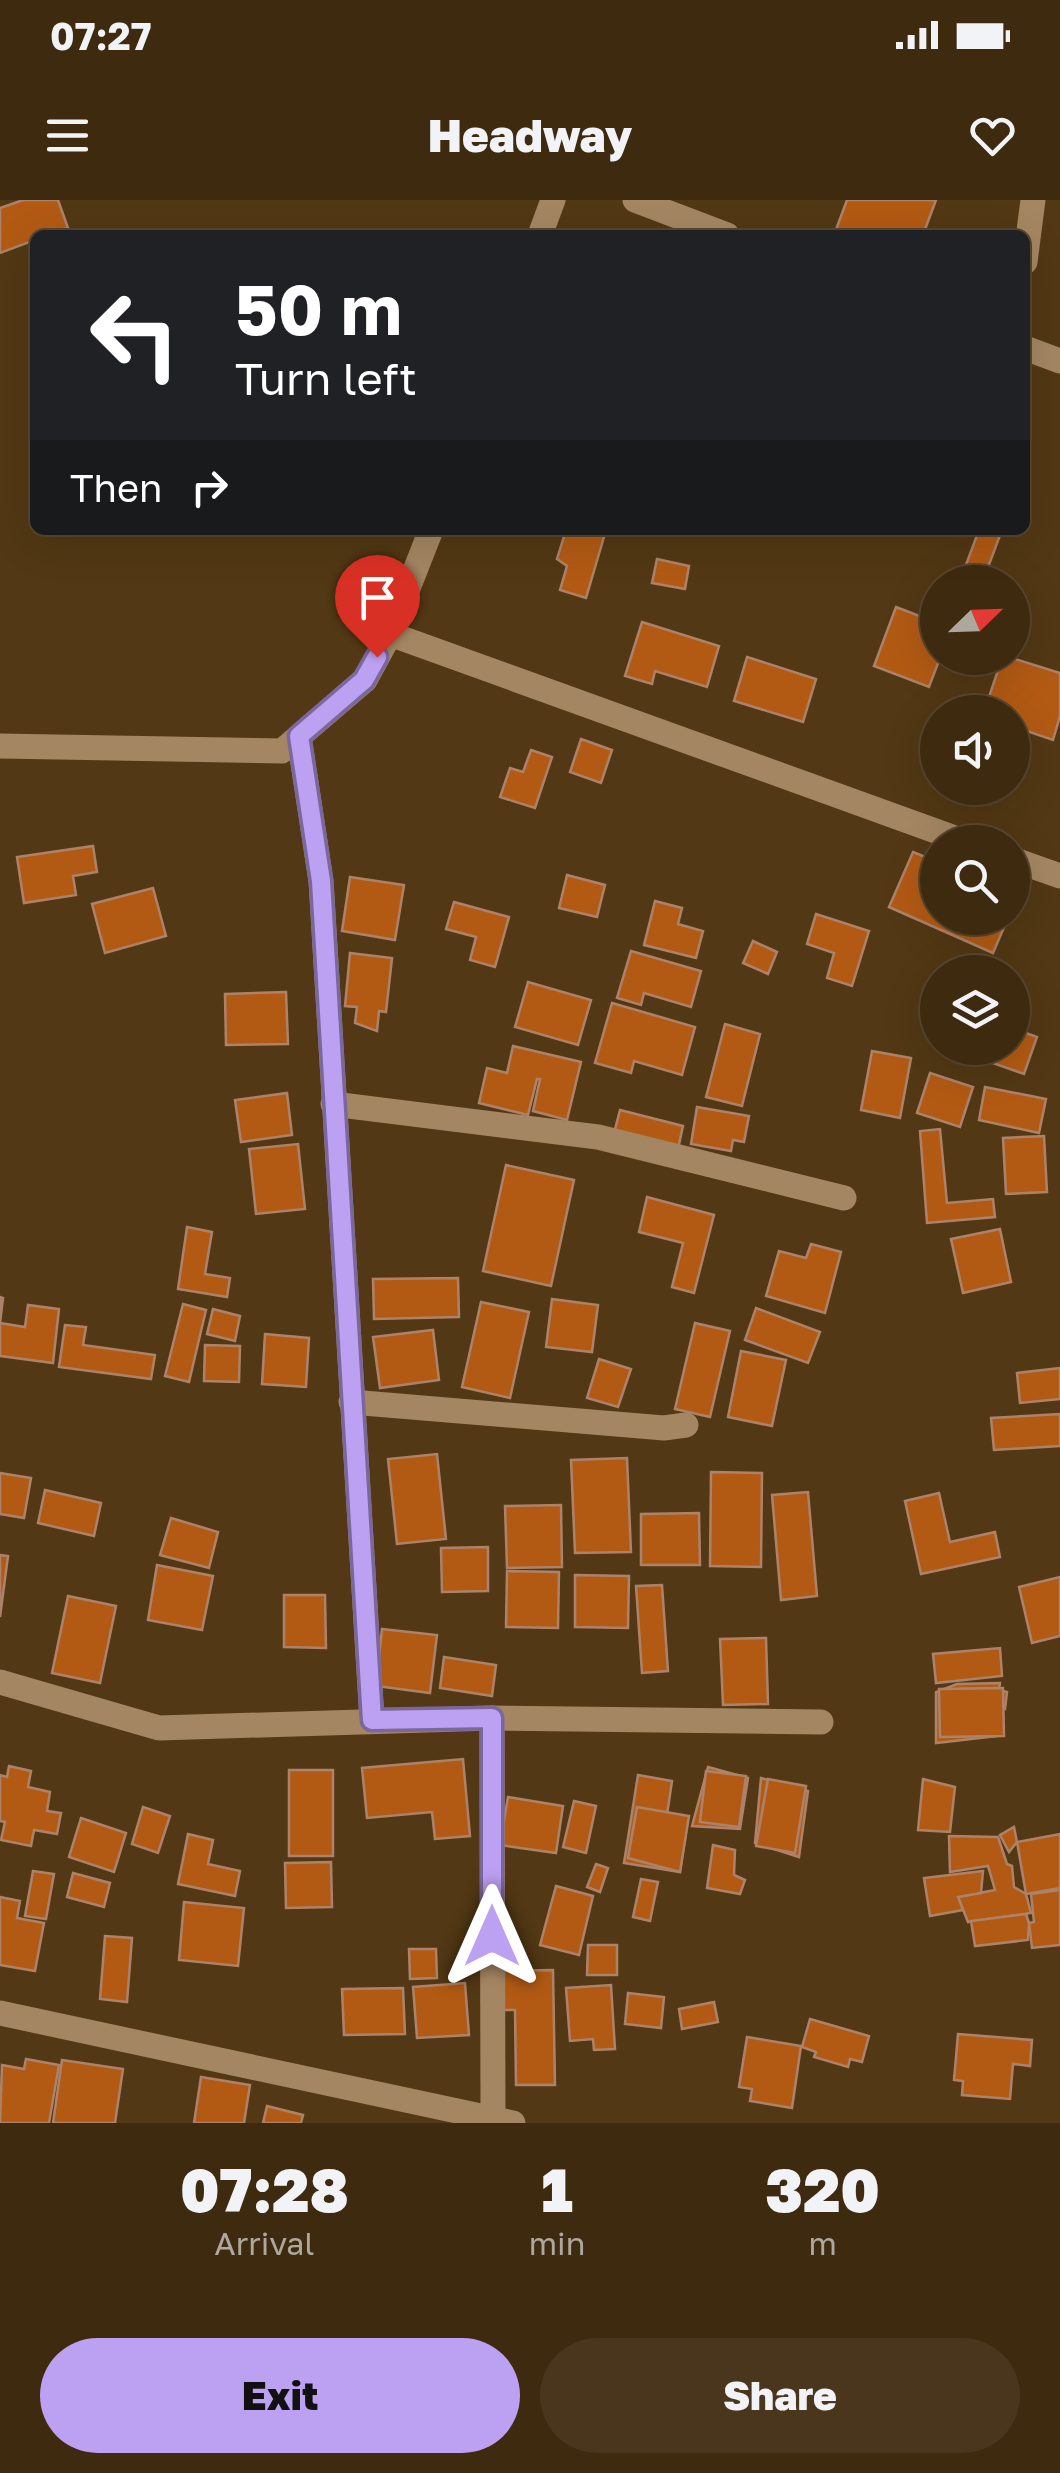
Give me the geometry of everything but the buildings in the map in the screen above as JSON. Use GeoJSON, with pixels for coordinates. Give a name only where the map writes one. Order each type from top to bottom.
{"type":"FeatureCollection","features":[{"type":"Feature","properties":{"kind":"street"},"geometry":{"type":"LineString","coordinates":[[542,230],[553,200]]}},
{"type":"Feature","properties":{"kind":"street"},"geometry":{"type":"LineString","coordinates":[[635,200],[714,230]]}},
{"type":"Feature","properties":{"kind":"street"},"geometry":{"type":"LineString","coordinates":[[1029,230],[1033,200]]}},
{"type":"Feature","properties":{"kind":"street"},"geometry":{"type":"LineString","coordinates":[[1030,350],[1060,361]]}},
{"type":"Feature","properties":{"kind":"street"},"geometry":{"type":"LineString","coordinates":[[0,746],[282,751],[364,680],[390,634],[430,535]]}},
{"type":"Feature","properties":{"kind":"street"},"geometry":{"type":"LineString","coordinates":[[390,634],[920,825]]}},
{"type":"Feature","properties":{"kind":"street"},"geometry":{"type":"LineString","coordinates":[[299,736],[321,881],[372,1720]]}},
{"type":"Feature","properties":{"kind":"street"},"geometry":{"type":"LineString","coordinates":[[1030,865],[1060,876]]}},
{"type":"Feature","properties":{"kind":"street"},"geometry":{"type":"LineString","coordinates":[[334,1104],[598,1137],[844,1198]]}},
{"type":"Feature","properties":{"kind":"street"},"geometry":{"type":"LineString","coordinates":[[351,1402],[664,1428],[686,1425]]}},
{"type":"Feature","properties":{"kind":"street"},"geometry":{"type":"LineString","coordinates":[[0,1682],[159,1728],[492,1718],[821,1722]]}},
{"type":"Feature","properties":{"kind":"street"},"geometry":{"type":"LineString","coordinates":[[0,2013],[503,2121],[492,1718]]}},
{"type":"Feature","properties":{"kind":"route"},"geometry":{"type":"LineString","coordinates":[[377,657],[364,680],[299,736],[321,881],[372,1720],[492,1718],[492,1936]]}}]}
